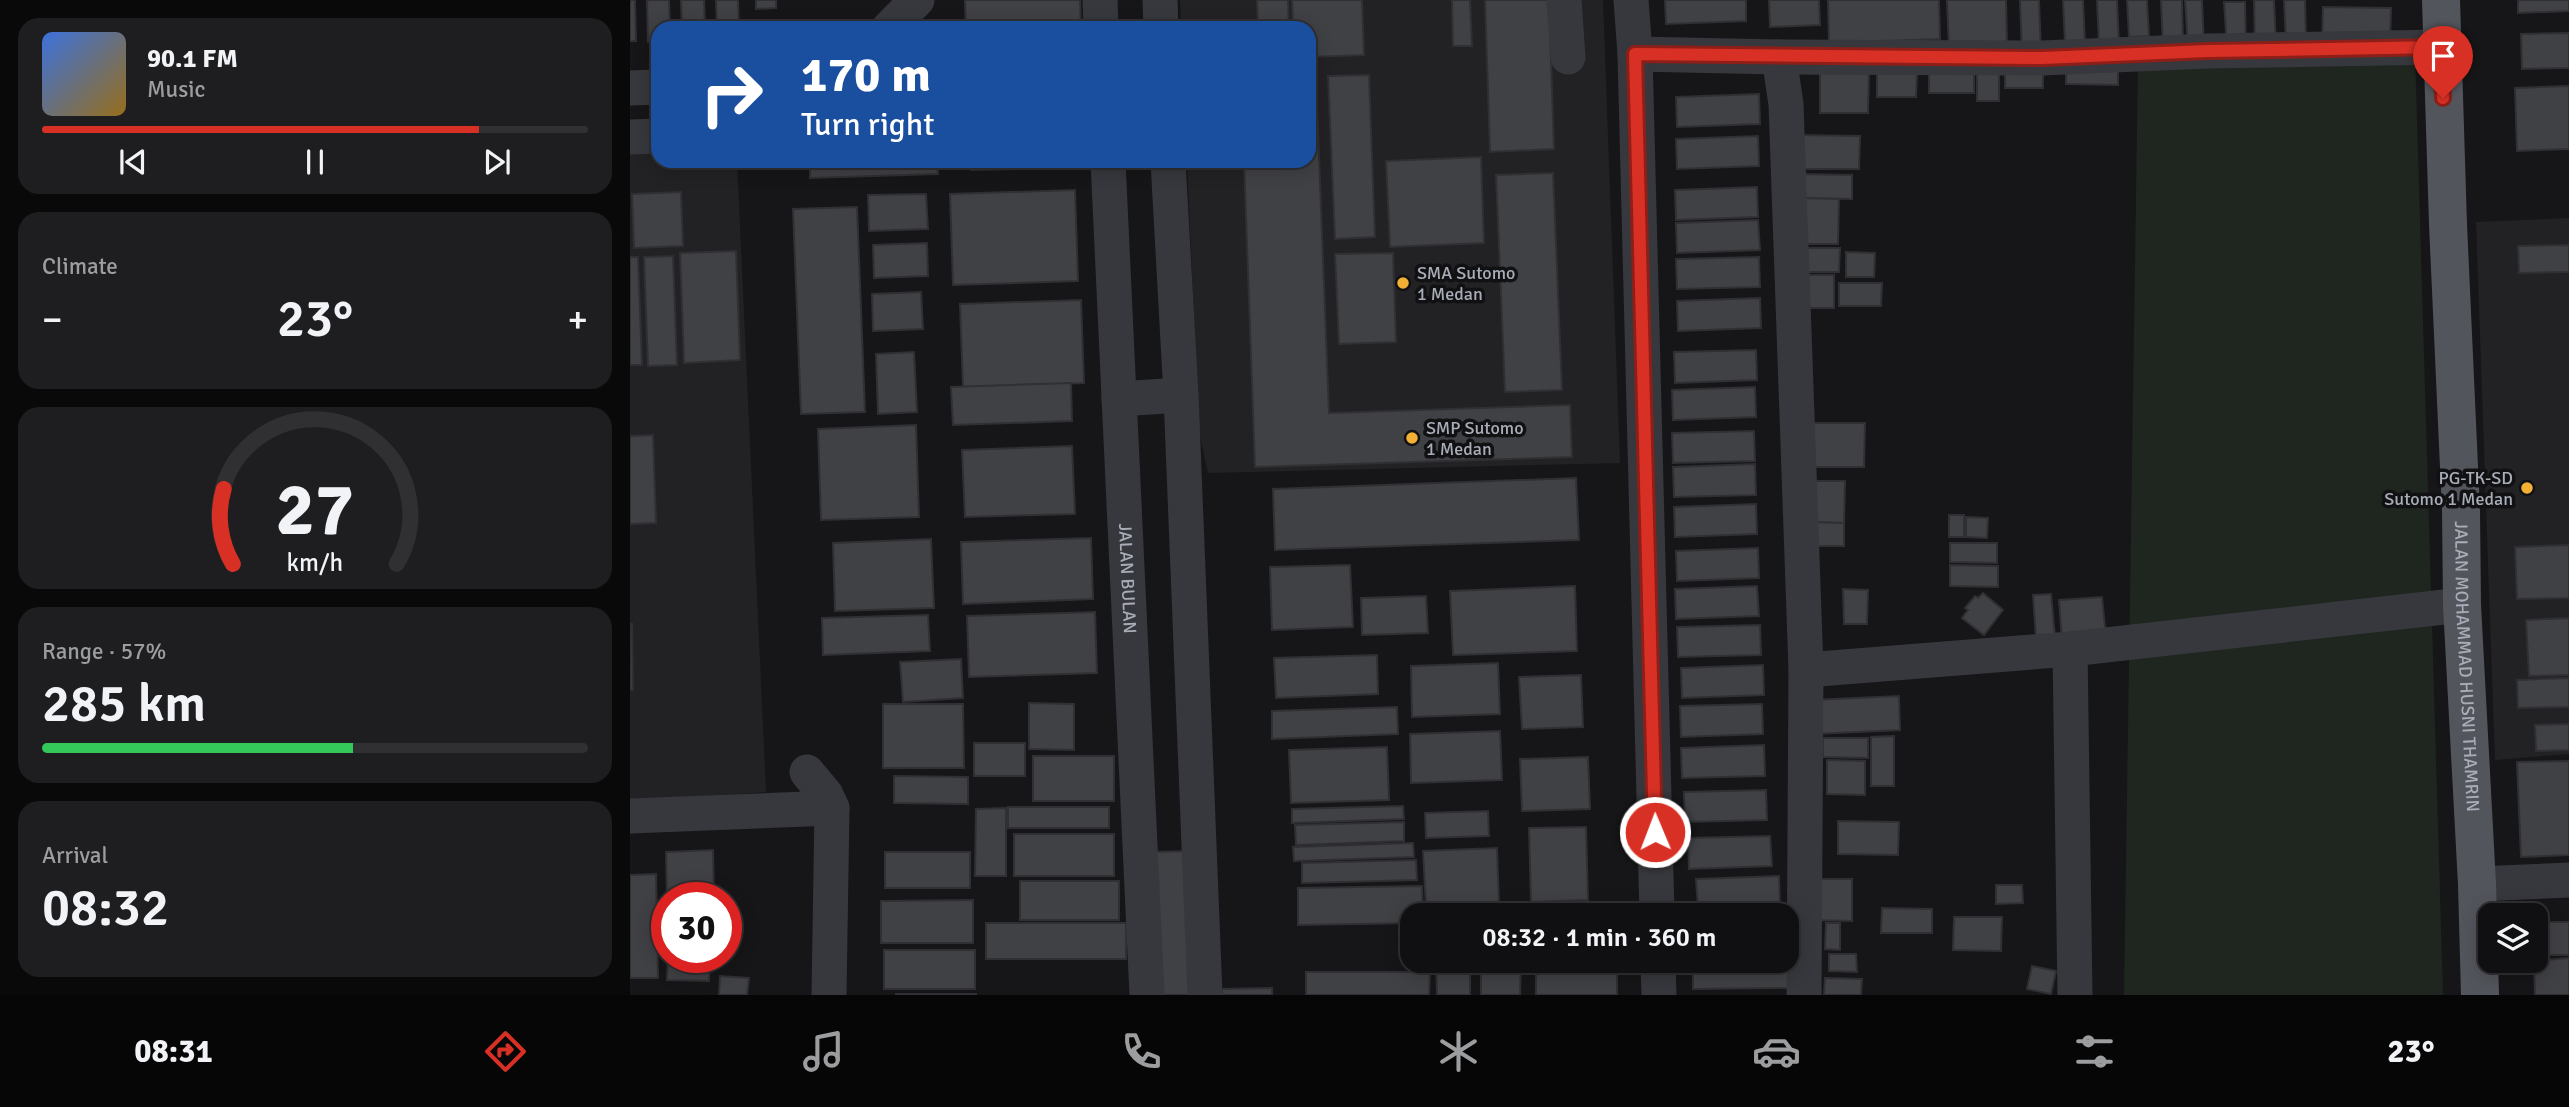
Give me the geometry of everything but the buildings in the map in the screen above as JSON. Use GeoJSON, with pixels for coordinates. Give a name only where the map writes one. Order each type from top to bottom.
{"type":"FeatureCollection","features":[{"type":"Feature","properties":{"kind":"main road","name":"JALAN MOHAMMAD HUSNI THAMRIN"},"geometry":{"type":"LineString","coordinates":[[2441,0],[2461,511],[2462,605],[2477,884],[2480,995]]}},
{"type":"Feature","properties":{"kind":"street"},"geometry":{"type":"LineString","coordinates":[[897,21],[917,0]]}},
{"type":"Feature","properties":{"kind":"street"},"geometry":{"type":"LineString","coordinates":[[1100,0],[1101,21]]}},
{"type":"Feature","properties":{"kind":"street"},"geometry":{"type":"LineString","coordinates":[[1160,0],[1161,21]]}},
{"type":"Feature","properties":{"kind":"street"},"geometry":{"type":"LineString","coordinates":[[1564,0],[1568,57]]}},
{"type":"Feature","properties":{"kind":"street"},"geometry":{"type":"LineString","coordinates":[[1632,0],[1657,903]]}},
{"type":"Feature","properties":{"kind":"street"},"geometry":{"type":"LineString","coordinates":[[1635,54],[2042,58],[2208,51],[2441,47]]}},
{"type":"Feature","properties":{"kind":"street"},"geometry":{"type":"LineString","coordinates":[[1779,57],[1786,104],[1806,670],[1804,995]]}},
{"type":"Feature","properties":{"kind":"street"},"geometry":{"type":"LineString","coordinates":[[630,88],[651,87]]}},
{"type":"Feature","properties":{"kind":"street"},"geometry":{"type":"LineString","coordinates":[[630,137],[651,136]]}},
{"type":"Feature","properties":{"kind":"street","name":"JALAN BULAN"},"geometry":{"type":"LineString","coordinates":[[1108,168],[1147,995]]}},
{"type":"Feature","properties":{"kind":"street"},"geometry":{"type":"LineString","coordinates":[[1168,168],[1181,395],[1205,995]]}},
{"type":"Feature","properties":{"kind":"street"},"geometry":{"type":"LineString","coordinates":[[1119,399],[1181,395]]}},
{"type":"Feature","properties":{"kind":"street"},"geometry":{"type":"LineString","coordinates":[[1806,670],[2070,649],[2462,605]]}},
{"type":"Feature","properties":{"kind":"street"},"geometry":{"type":"LineString","coordinates":[[2070,649],[2075,995]]}},
{"type":"Feature","properties":{"kind":"street"},"geometry":{"type":"LineString","coordinates":[[807,772],[826,795],[832,808],[829,995]]}},
{"type":"Feature","properties":{"kind":"street"},"geometry":{"type":"LineString","coordinates":[[630,816],[832,808]]}},
{"type":"Feature","properties":{"kind":"street"},"geometry":{"type":"LineString","coordinates":[[2477,884],[2569,880]]}},
{"type":"Feature","properties":{"kind":"street"},"geometry":{"type":"LineString","coordinates":[[1658,973],[1659,995]]}},
{"type":"Feature","properties":{"kind":"shaded area","name":"SMA Sutomo 1 Medan"},"geometry":{"type":"Polygon","coordinates":[[[1180,0],[1603,0],[1620,463],[1208,473],[1199,431],[1187,168],[1316,168],[1316,21],[1181,21],[1180,0]]]}},
{"type":"Feature","properties":{"kind":"shaded area"},"geometry":{"type":"Polygon","coordinates":[[[2415,52],[2443,995],[2124,995],[2138,65],[2415,52]]]}},
{"type":"Feature","properties":{"kind":"shaded area"},"geometry":{"type":"Polygon","coordinates":[[[651,144],[651,168],[737,168],[766,792],[630,801],[630,145],[651,144]]]}},
{"type":"Feature","properties":{"kind":"shaded area","name":"PG-TK-SD Sutomo 1 Medan"},"geometry":{"type":"Polygon","coordinates":[[[2569,218],[2569,754],[2495,760],[2476,222],[2569,218]]]}},
{"type":"Feature","properties":{"kind":"place","name":"SMA Sutomo 1 Medan"},"geometry":{"type":"Point","coordinates":[1403,283]}},
{"type":"Feature","properties":{"kind":"place","name":"SMP Sutomo 1 Medan"},"geometry":{"type":"Point","coordinates":[1412,438]}},
{"type":"Feature","properties":{"kind":"place","name":"PG-TK-SD Sutomo 1 Medan"},"geometry":{"type":"Point","coordinates":[2527,488]}},
{"type":"Feature","properties":{"kind":"route"},"geometry":{"type":"LineString","coordinates":[[1655,832],[1635,54],[2042,58],[2208,51],[2441,47],[2443,98]]}}]}
